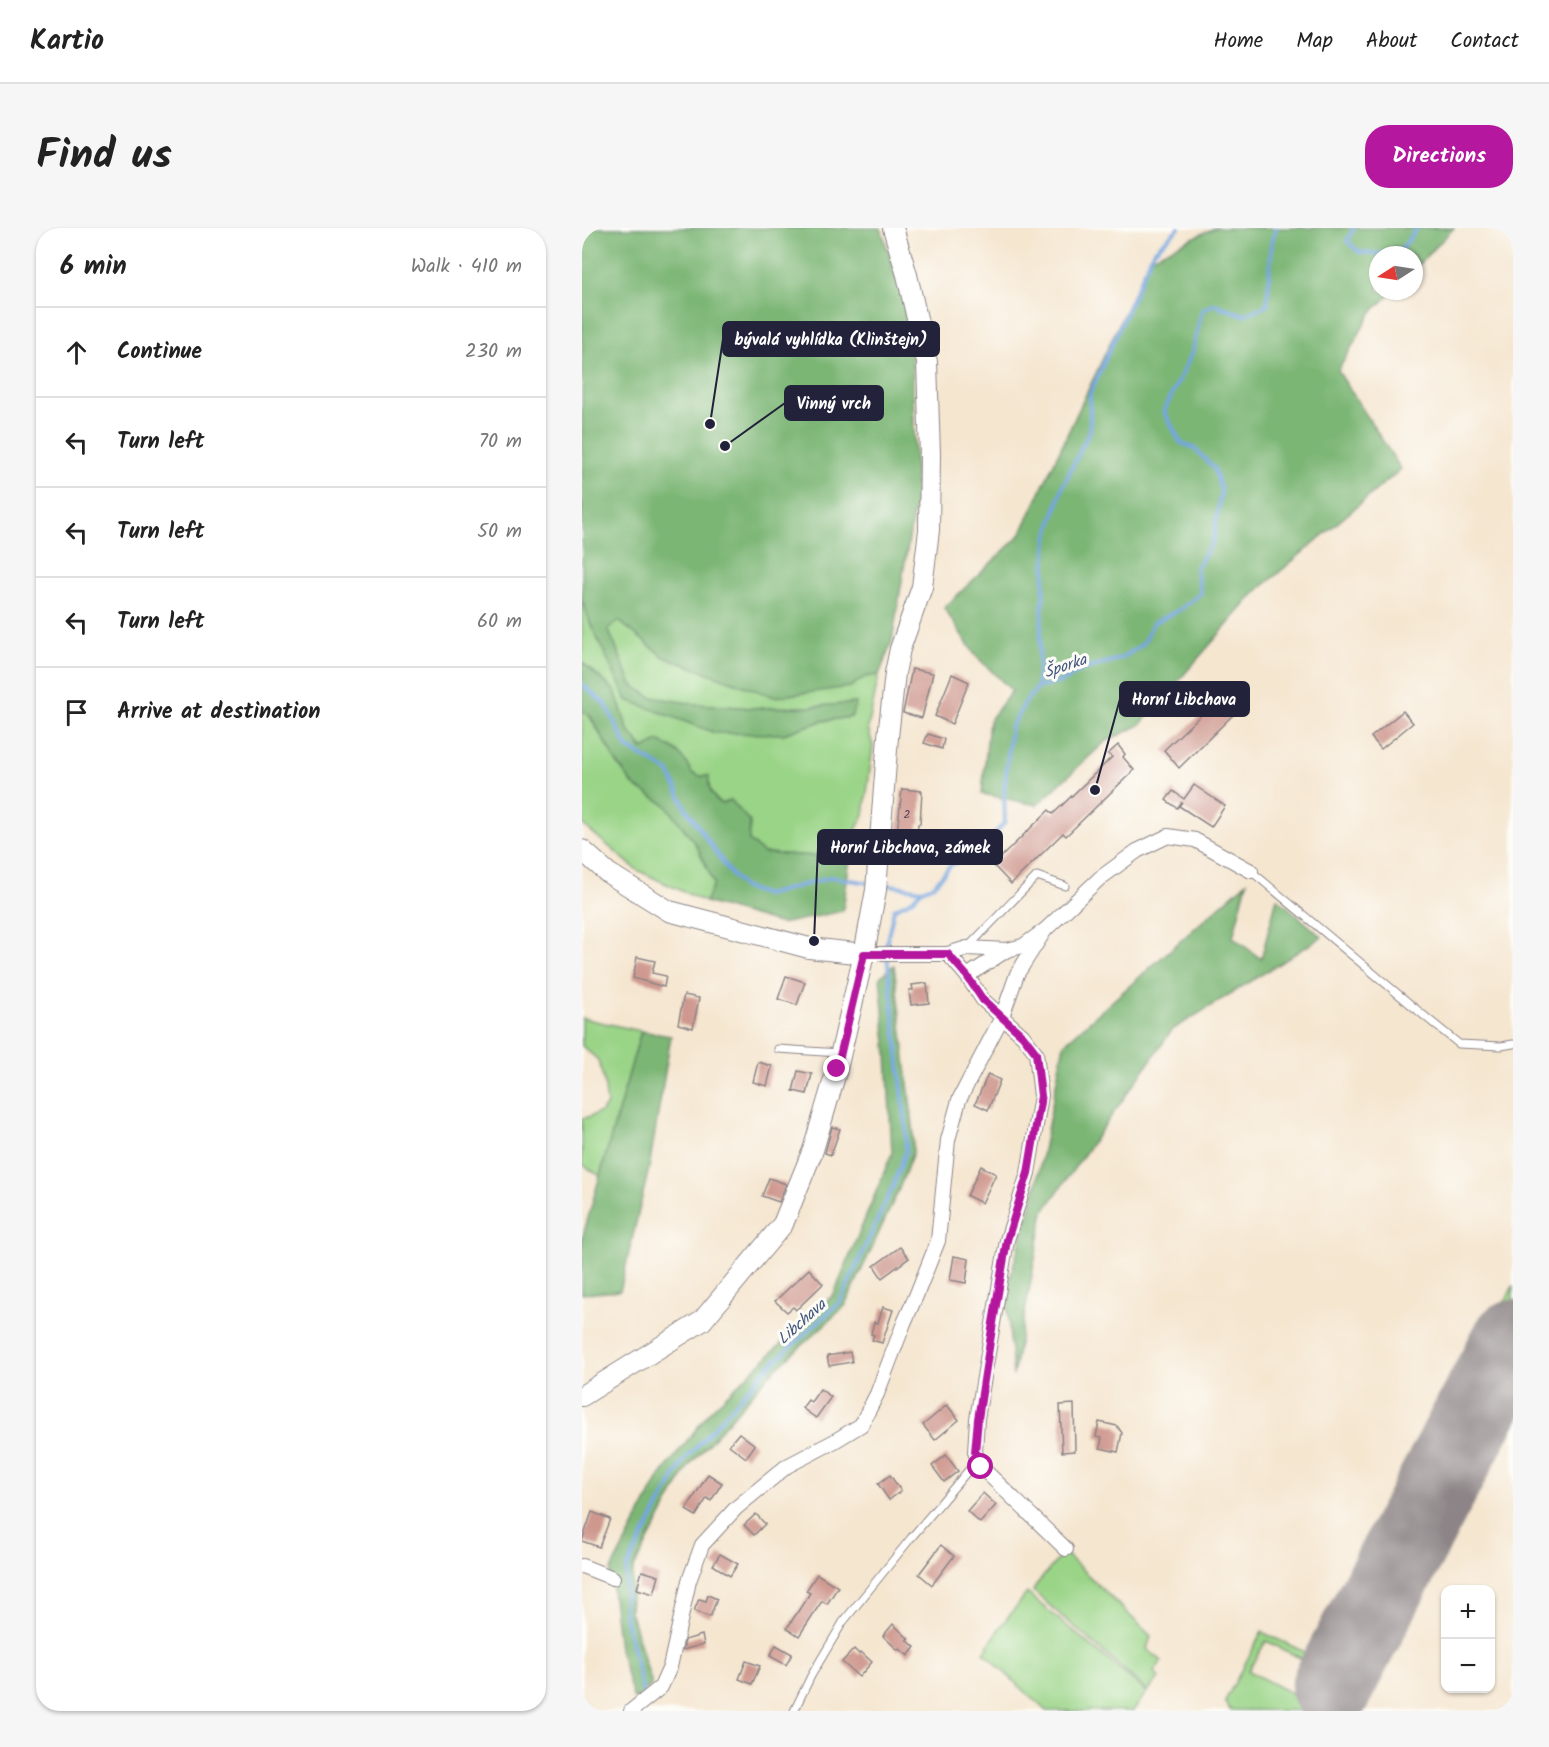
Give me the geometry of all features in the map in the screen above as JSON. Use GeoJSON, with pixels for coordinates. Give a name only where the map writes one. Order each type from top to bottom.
{"type":"FeatureCollection","features":[{"type":"Feature","properties":{"kind":"street"},"geometry":{"type":"LineString","coordinates":[[582,1396],[702,1322],[783,1224],[813,1150],[872,954],[895,673],[900,648],[922,587],[929,530],[930,455],[927,362],[907,275],[893,228]]}},
{"type":"Feature","properties":{"kind":"street"},"geometry":{"type":"LineString","coordinates":[[582,850],[608,873],[669,911],[809,948],[872,954],[948,954],[967,948],[1006,950],[1023,946],[1045,930],[1099,879],[1137,851],[1168,836],[1195,840],[1251,871]]}},
{"type":"Feature","properties":{"kind":"street"},"geometry":{"type":"LineString","coordinates":[[633,1709],[660,1688],[670,1667],[689,1581],[702,1545],[736,1508],[787,1466],[861,1425],[877,1394],[938,1241],[948,1140],[959,1100],[1002,1017],[1017,974],[1045,930]]}},
{"type":"Feature","properties":{"kind":"street"},"geometry":{"type":"LineString","coordinates":[[967,976],[1006,950]]}},
{"type":"Feature","properties":{"kind":"street"},"geometry":{"type":"LineString","coordinates":[[948,954],[983,1000],[1023,1036],[1036,1053],[1041,1096],[1028,1173],[1007,1240],[978,1419],[975,1452],[981,1467],[1066,1549]]}},
{"type":"Feature","properties":{"kind":"street"},"geometry":{"type":"LineString","coordinates":[[582,1566],[613,1578]]}},
{"type":"Feature","properties":{"kind":"lane"},"geometry":{"type":"LineString","coordinates":[[1251,871],[1459,1044],[1501,1046],[1513,1044]]}},
{"type":"Feature","properties":{"kind":"lane"},"geometry":{"type":"LineString","coordinates":[[967,948],[1037,876],[1065,886]]}},
{"type":"Feature","properties":{"kind":"lane"},"geometry":{"type":"LineString","coordinates":[[778,1049],[841,1053]]}},
{"type":"Feature","properties":{"kind":"lane"},"geometry":{"type":"LineString","coordinates":[[794,1711],[811,1676],[843,1622],[978,1459]]}},
{"type":"Feature","properties":{"kind":"green space"},"geometry":{"type":"Polygon","coordinates":[[[582,228],[881,228],[900,289],[912,350],[916,496],[892,641],[879,675],[865,677],[850,687],[774,697],[664,657],[619,621],[608,629],[632,685],[651,697],[695,704],[752,708],[856,703],[851,717],[822,721],[783,734],[715,733],[627,700],[591,625],[582,600],[582,228]]]}},
{"type":"Feature","properties":{"kind":"green space"},"geometry":{"type":"Polygon","coordinates":[[[1214,228],[1454,228],[1423,260],[1423,246],[1369,246],[1369,300],[1384,300],[1371,313],[1338,371],[1401,469],[1256,592],[1140,725],[1105,742],[1037,805],[982,794],[989,721],[1012,691],[975,655],[944,608],[1020,535],[1150,258],[1214,228]]]}},
{"type":"Feature","properties":{"kind":"green space"},"geometry":{"type":"Polygon","coordinates":[[[582,600],[591,625],[627,700],[783,734],[822,721],[851,717],[856,703],[752,708],[694,704],[651,697],[632,685],[608,629],[619,621],[664,657],[850,687],[865,676],[879,675],[868,728],[873,746],[864,815],[853,835],[838,852],[819,856],[764,853],[749,841],[710,793],[700,776],[692,773],[686,763],[644,749],[628,730],[615,691],[582,662],[582,600]]]}},
{"type":"Feature","properties":{"kind":"green space"},"geometry":{"type":"Polygon","coordinates":[[[582,662],[615,691],[628,730],[643,749],[658,741],[678,753],[692,773],[709,776],[709,785],[713,795],[721,804],[731,800],[750,822],[749,841],[764,853],[818,856],[838,852],[853,835],[843,911],[781,924],[705,902],[714,884],[697,846],[666,805],[634,786],[615,760],[591,717],[582,710],[582,662]]]}},
{"type":"Feature","properties":{"kind":"green space"},"geometry":{"type":"Polygon","coordinates":[[[582,710],[590,717],[615,760],[634,785],[666,805],[698,846],[714,884],[705,902],[637,870],[582,824],[582,710]]]}},
{"type":"Feature","properties":{"kind":"green space"},"geometry":{"type":"Polygon","coordinates":[[[1247,882],[1233,937],[1261,959],[1277,898],[1322,937],[1172,1030],[1044,1211],[1013,1376],[1006,1291],[1035,1191],[1064,1044],[1247,882]]]}},
{"type":"Feature","properties":{"kind":"green space"},"geometry":{"type":"Polygon","coordinates":[[[894,965],[913,1126],[913,1152],[899,1189],[845,1306],[770,1374],[688,1467],[633,1569],[630,1611],[652,1685],[634,1700],[619,1649],[610,1572],[660,1476],[710,1411],[834,1294],[892,1153],[880,977],[894,965]]]}},
{"type":"Feature","properties":{"kind":"green space"},"geometry":{"type":"Polygon","coordinates":[[[582,1018],[641,1031],[600,1176],[582,1164],[582,1119],[602,1112],[607,1104],[598,1060],[582,1046],[582,1018]]]}},
{"type":"Feature","properties":{"kind":"green space"},"geometry":{"type":"Polygon","coordinates":[[[641,1031],[671,1036],[649,1168],[620,1291],[582,1294],[582,1239],[641,1031]]]}},
{"type":"Feature","properties":{"kind":"green space"},"geometry":{"type":"Polygon","coordinates":[[[1513,1286],[1513,1313],[1330,1664],[1310,1663],[1266,1641],[1248,1671],[1293,1694],[1319,1685],[1343,1697],[1513,1371],[1513,1411],[1354,1711],[1230,1710],[1225,1701],[1262,1632],[1313,1656],[1320,1654],[1513,1286]]]}},
{"type":"Feature","properties":{"kind":"green space"},"geometry":{"type":"Polygon","coordinates":[[[1064,1552],[1151,1636],[1147,1649],[1162,1661],[1154,1672],[1159,1678],[1148,1691],[1033,1591],[1064,1552]]]}},
{"type":"Feature","properties":{"kind":"green space"},"geometry":{"type":"Polygon","coordinates":[[[1027,1593],[1147,1692],[1133,1711],[1046,1711],[984,1653],[1000,1627],[1027,1593]]]}},
{"type":"Feature","properties":{"kind":"building"},"geometry":{"type":"Polygon","coordinates":[[[912,669],[933,673],[922,718],[903,713],[912,669]]]}},
{"type":"Feature","properties":{"kind":"building"},"geometry":{"type":"Polygon","coordinates":[[[952,674],[969,682],[952,724],[935,716],[952,674]]]}},
{"type":"Feature","properties":{"kind":"building"},"geometry":{"type":"Polygon","coordinates":[[[1223,694],[1238,710],[1179,768],[1164,750],[1223,694]]]}},
{"type":"Feature","properties":{"kind":"building"},"geometry":{"type":"Polygon","coordinates":[[[1403,711],[1413,723],[1381,749],[1371,737],[1403,711]]]}},
{"type":"Feature","properties":{"kind":"building"},"geometry":{"type":"Polygon","coordinates":[[[928,734],[944,739],[942,749],[924,743],[928,734]]]}},
{"type":"Feature","properties":{"kind":"building"},"geometry":{"type":"Polygon","coordinates":[[[1118,745],[1125,754],[1123,757],[1134,770],[1066,836],[1063,833],[1011,884],[993,865],[1049,810],[1053,814],[1112,757],[1108,754],[1118,745]]]}},
{"type":"Feature","properties":{"kind":"building"},"geometry":{"type":"Polygon","coordinates":[[[1194,785],[1225,806],[1211,827],[1179,806],[1182,802],[1177,808],[1166,800],[1173,791],[1184,799],[1194,785]]]}},
{"type":"Feature","properties":{"kind":"building"},"geometry":{"type":"Polygon","coordinates":[[[902,789],[922,791],[917,835],[897,833],[902,789]]]}},
{"type":"Feature","properties":{"kind":"building"},"geometry":{"type":"Polygon","coordinates":[[[637,957],[655,961],[652,973],[666,976],[664,987],[633,978],[637,957]]]}},
{"type":"Feature","properties":{"kind":"building"},"geometry":{"type":"Polygon","coordinates":[[[786,976],[805,982],[797,1005],[778,999],[786,976]]]}},
{"type":"Feature","properties":{"kind":"building"},"geometry":{"type":"Polygon","coordinates":[[[927,983],[929,1003],[911,1005],[909,990],[913,990],[912,985],[927,983]]]}},
{"type":"Feature","properties":{"kind":"building"},"geometry":{"type":"Polygon","coordinates":[[[684,995],[699,998],[693,1028],[678,1024],[684,995]]]}},
{"type":"Feature","properties":{"kind":"building"},"geometry":{"type":"Polygon","coordinates":[[[758,1062],[772,1066],[767,1086],[753,1082],[758,1062]]]}},
{"type":"Feature","properties":{"kind":"building"},"geometry":{"type":"Polygon","coordinates":[[[798,1071],[812,1074],[807,1094],[793,1091],[798,1071]]]}},
{"type":"Feature","properties":{"kind":"building"},"geometry":{"type":"Polygon","coordinates":[[[988,1074],[1000,1080],[988,1110],[975,1104],[988,1074]]]}},
{"type":"Feature","properties":{"kind":"building"},"geometry":{"type":"Polygon","coordinates":[[[832,1127],[840,1129],[831,1155],[825,1153],[832,1127]]]}},
{"type":"Feature","properties":{"kind":"building"},"geometry":{"type":"Polygon","coordinates":[[[981,1166],[996,1174],[982,1203],[967,1196],[981,1166]]]}},
{"type":"Feature","properties":{"kind":"building"},"geometry":{"type":"Polygon","coordinates":[[[769,1178],[786,1184],[779,1202],[762,1196],[769,1178]]]}},
{"type":"Feature","properties":{"kind":"building"},"geometry":{"type":"Polygon","coordinates":[[[900,1247],[909,1258],[882,1278],[874,1266],[900,1247]]]}},
{"type":"Feature","properties":{"kind":"building"},"geometry":{"type":"Polygon","coordinates":[[[954,1256],[969,1259],[966,1283],[950,1280],[954,1256]]]}},
{"type":"Feature","properties":{"kind":"building"},"geometry":{"type":"Polygon","coordinates":[[[809,1269],[823,1284],[796,1310],[793,1307],[787,1312],[775,1301],[809,1269]]]}},
{"type":"Feature","properties":{"kind":"building"},"geometry":{"type":"Polygon","coordinates":[[[883,1307],[893,1310],[882,1343],[872,1340],[874,1335],[871,1334],[874,1322],[878,1323],[883,1307]]]}},
{"type":"Feature","properties":{"kind":"building"},"geometry":{"type":"Polygon","coordinates":[[[850,1352],[852,1362],[829,1366],[827,1356],[850,1352]]]}},
{"type":"Feature","properties":{"kind":"building"},"geometry":{"type":"Polygon","coordinates":[[[820,1389],[831,1397],[816,1418],[802,1408],[808,1400],[811,1402],[820,1389]]]}},
{"type":"Feature","properties":{"kind":"building"},"geometry":{"type":"Polygon","coordinates":[[[1074,1404],[1075,1451],[1062,1452],[1060,1405],[1074,1404]]]}},
{"type":"Feature","properties":{"kind":"building"},"geometry":{"type":"Polygon","coordinates":[[[947,1405],[959,1420],[935,1440],[923,1425],[947,1405]]]}},
{"type":"Feature","properties":{"kind":"building"},"geometry":{"type":"Polygon","coordinates":[[[1099,1422],[1117,1426],[1122,1433],[1118,1452],[1100,1448],[1102,1438],[1096,1437],[1099,1422]]]}},
{"type":"Feature","properties":{"kind":"building"},"geometry":{"type":"Polygon","coordinates":[[[739,1433],[755,1445],[746,1458],[729,1445],[739,1433]]]}},
{"type":"Feature","properties":{"kind":"building"},"geometry":{"type":"Polygon","coordinates":[[[946,1455],[958,1471],[944,1482],[932,1466],[946,1455]]]}},
{"type":"Feature","properties":{"kind":"building"},"geometry":{"type":"Polygon","coordinates":[[[708,1474],[722,1483],[711,1501],[707,1498],[696,1516],[686,1510],[708,1474]]]}},
{"type":"Feature","properties":{"kind":"building"},"geometry":{"type":"Polygon","coordinates":[[[890,1475],[901,1491],[889,1500],[878,1484],[890,1475]]]}},
{"type":"Feature","properties":{"kind":"building"},"geometry":{"type":"Polygon","coordinates":[[[983,1493],[996,1505],[980,1523],[967,1511],[983,1493]]]}},
{"type":"Feature","properties":{"kind":"building"},"geometry":{"type":"Polygon","coordinates":[[[592,1512],[610,1519],[599,1547],[582,1541],[592,1512]]]}},
{"type":"Feature","properties":{"kind":"building"},"geometry":{"type":"Polygon","coordinates":[[[756,1514],[765,1524],[754,1535],[744,1525],[756,1514]]]}},
{"type":"Feature","properties":{"kind":"building"},"geometry":{"type":"Polygon","coordinates":[[[941,1545],[954,1556],[932,1585],[919,1574],[941,1545]]]}},
{"type":"Feature","properties":{"kind":"building"},"geometry":{"type":"Polygon","coordinates":[[[720,1554],[738,1564],[730,1576],[713,1565],[720,1554]]]}},
{"type":"Feature","properties":{"kind":"building"},"geometry":{"type":"Polygon","coordinates":[[[642,1571],[659,1576],[654,1594],[637,1589],[642,1571]]]}},
{"type":"Feature","properties":{"kind":"building"},"geometry":{"type":"Polygon","coordinates":[[[817,1574],[838,1587],[827,1604],[822,1601],[799,1636],[787,1628],[810,1593],[806,1591],[817,1574]]]}},
{"type":"Feature","properties":{"kind":"building"},"geometry":{"type":"Polygon","coordinates":[[[708,1595],[717,1599],[710,1617],[694,1611],[699,1599],[706,1601],[708,1595]]]}},
{"type":"Feature","properties":{"kind":"building"},"geometry":{"type":"Polygon","coordinates":[[[893,1624],[915,1647],[908,1656],[883,1636],[893,1624]]]}},
{"type":"Feature","properties":{"kind":"building"},"geometry":{"type":"Polygon","coordinates":[[[702,1635],[704,1644],[683,1650],[685,1640],[702,1635]]]}},
{"type":"Feature","properties":{"kind":"building"},"geometry":{"type":"Polygon","coordinates":[[[776,1645],[792,1654],[786,1665],[770,1656],[776,1645]]]}},
{"type":"Feature","properties":{"kind":"building"},"geometry":{"type":"Polygon","coordinates":[[[854,1649],[872,1662],[859,1677],[842,1662],[854,1649]]]}},
{"type":"Feature","properties":{"kind":"building"},"geometry":{"type":"Polygon","coordinates":[[[746,1661],[760,1666],[752,1684],[739,1679],[746,1661]]]}},
{"type":"Feature","properties":{"kind":"waterway"},"geometry":{"type":"LineString","coordinates":[[1037,688],[1047,539],[1062,488],[1090,430],[1090,394],[1153,252],[1179,228]]}},
{"type":"Feature","properties":{"kind":"waterway","name":"Šporka"},"geometry":{"type":"LineString","coordinates":[[883,884],[922,890],[934,885],[951,865],[978,853],[1005,822],[1004,791],[1011,727],[1026,701],[1037,688],[1064,681],[1079,671],[1122,658],[1143,644],[1153,623],[1181,609],[1201,593],[1196,569],[1213,541],[1221,491],[1214,468],[1195,449],[1180,442],[1164,411],[1192,353],[1202,310],[1214,304],[1244,315],[1267,305],[1272,240],[1276,228]]}},
{"type":"Feature","properties":{"kind":"waterway","name":"Šporka"},"geometry":{"type":"LineString","coordinates":[[1354,228],[1347,241],[1359,252],[1379,254],[1401,250],[1417,228]]}},
{"type":"Feature","properties":{"kind":"waterway","name":"Šporka"},"geometry":{"type":"LineString","coordinates":[[582,684],[606,705],[627,747],[669,772],[685,807],[730,873],[743,887],[766,895],[832,877],[869,883]]}},
{"type":"Feature","properties":{"kind":"waterway","name":"Libchava"},"geometry":{"type":"LineString","coordinates":[[644,1696],[624,1612],[627,1567],[682,1463],[766,1369],[840,1302],[893,1186],[906,1151],[906,1126],[886,946],[894,909],[912,900],[922,890]]}},
{"type":"Feature","properties":{"kind":"runway"},"geometry":{"type":"LineString","coordinates":[[1332,1687],[1513,1341]]}},
{"type":"Feature","properties":{"kind":"place","name":"bývalá vyhlídka (Klinštejn)"},"geometry":{"type":"Point","coordinates":[710,424]}},
{"type":"Feature","properties":{"kind":"place","name":"Vinný vrch"},"geometry":{"type":"Point","coordinates":[725,446]}},
{"type":"Feature","properties":{"kind":"place","name":"Horní Libchava"},"geometry":{"type":"Point","coordinates":[1095,790]}},
{"type":"Feature","properties":{"kind":"place","name":"Horní Libchava, zámek"},"geometry":{"type":"Point","coordinates":[814,941]}},
{"type":"Feature","properties":{"kind":"route"},"geometry":{"type":"LineString","coordinates":[[837,1069],[864,954],[948,954],[983,1000],[1023,1036],[1036,1053],[1041,1096],[1028,1173],[1007,1240],[991,1335],[975,1452],[981,1467]]}}]}
